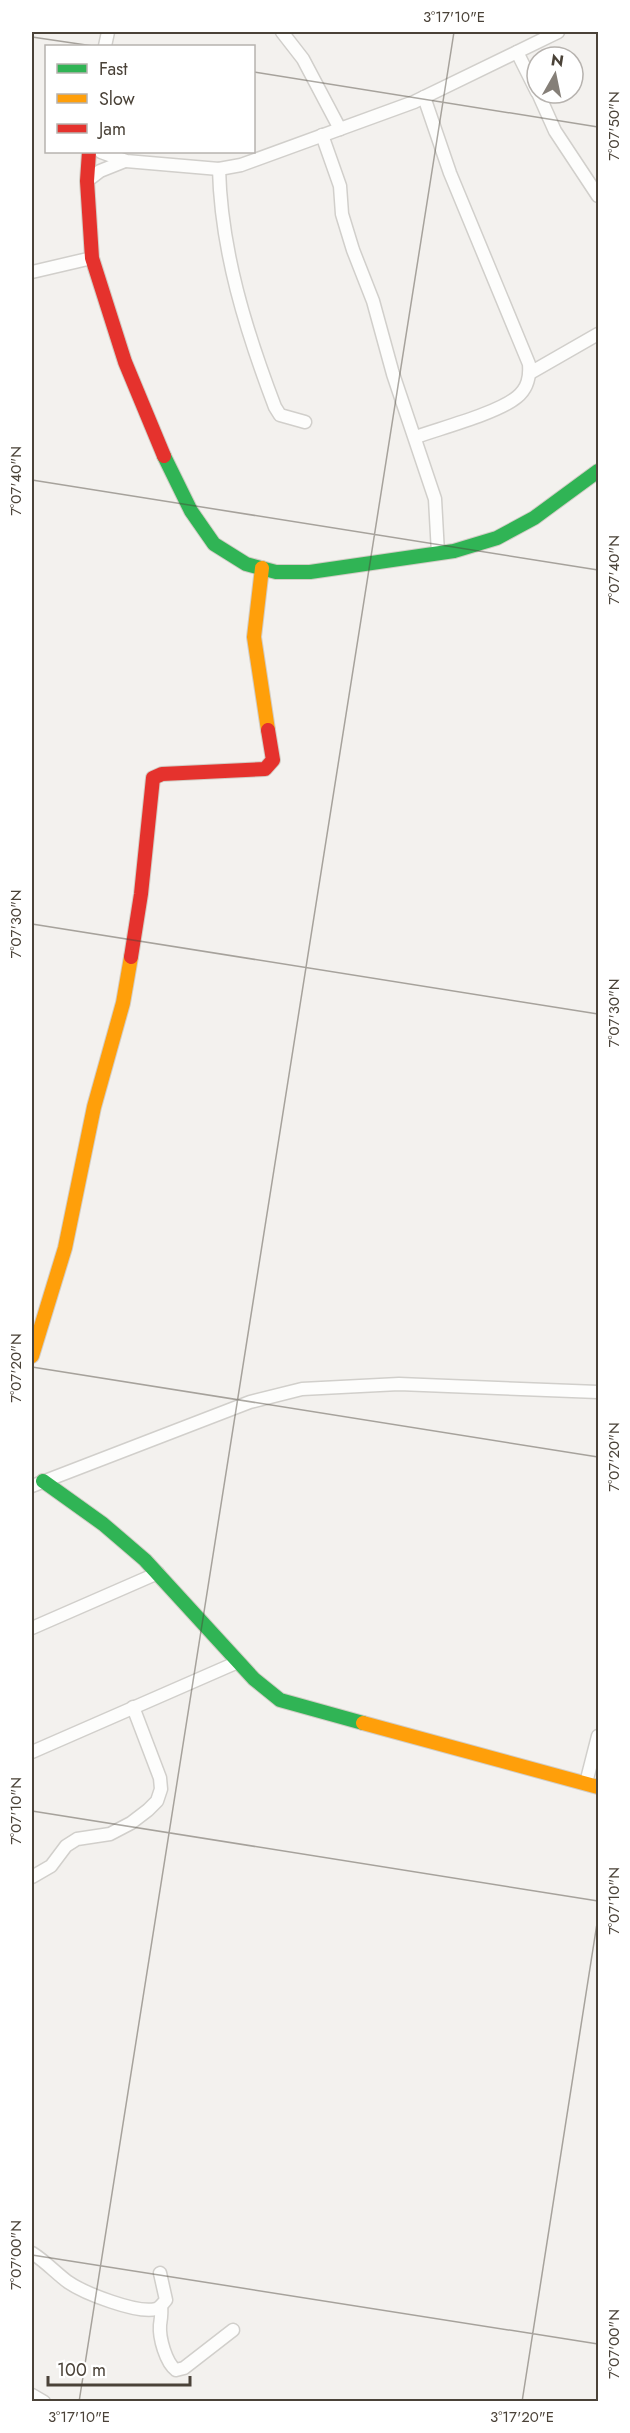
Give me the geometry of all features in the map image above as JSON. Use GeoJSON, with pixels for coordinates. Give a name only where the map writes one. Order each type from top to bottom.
{"type":"FeatureCollection","features":[{"type":"Feature","properties":{"kind":"street"},"geometry":{"type":"LineString","coordinates":[[282,32],[303,59],[340,129]]}},
{"type":"Feature","properties":{"kind":"street"},"geometry":{"type":"LineString","coordinates":[[104,153],[126,161],[219,169],[241,165],[424,97],[558,32]]}},
{"type":"Feature","properties":{"kind":"street"},"geometry":{"type":"LineString","coordinates":[[517,52],[525,68]]}},
{"type":"Feature","properties":{"kind":"street"},"geometry":{"type":"LineString","coordinates":[[416,437],[510,402],[524,389],[530,373],[529,364],[450,173],[424,97]]}},
{"type":"Feature","properties":{"kind":"street"},"geometry":{"type":"LineString","coordinates":[[543,105],[555,131],[598,196]]}},
{"type":"Feature","properties":{"kind":"street"},"geometry":{"type":"LineString","coordinates":[[322,135],[340,186],[342,214],[352,250],[373,301],[393,374],[435,499],[438,553]]}},
{"type":"Feature","properties":{"kind":"street"},"geometry":{"type":"LineString","coordinates":[[89,153],[87,181],[92,258],[125,363],[169,469],[191,511],[214,544],[246,564],[276,572],[310,572],[438,553],[497,538],[534,518],[598,471]]}},
{"type":"Feature","properties":{"kind":"street"},"geometry":{"type":"LineString","coordinates":[[87,181],[100,171],[126,161]]}},
{"type":"Feature","properties":{"kind":"street"},"geometry":{"type":"LineString","coordinates":[[219,169],[223,226],[252,345],[280,415],[305,422]]}},
{"type":"Feature","properties":{"kind":"street"},"geometry":{"type":"LineString","coordinates":[[32,272],[92,258]]}},
{"type":"Feature","properties":{"kind":"street"},"geometry":{"type":"LineString","coordinates":[[530,373],[598,334]]}},
{"type":"Feature","properties":{"kind":"street"},"geometry":{"type":"LineString","coordinates":[[32,1356],[65,1248],[94,1107],[123,1003],[141,894],[153,778],[162,774],[265,769],[273,760],[254,636],[262,568]]}},
{"type":"Feature","properties":{"kind":"street"},"geometry":{"type":"LineString","coordinates":[[37,1483],[250,1402],[302,1389],[399,1384],[598,1392]]}},
{"type":"Feature","properties":{"kind":"street"},"geometry":{"type":"LineString","coordinates":[[37,1483],[108,1527],[158,1573],[265,1691],[279,1700],[506,1764],[592,1785],[598,1736]]}},
{"type":"Feature","properties":{"kind":"street"},"geometry":{"type":"LineString","coordinates":[[32,1628],[158,1573]]}},
{"type":"Feature","properties":{"kind":"street"},"geometry":{"type":"LineString","coordinates":[[32,1752],[238,1662]]}},
{"type":"Feature","properties":{"kind":"street"},"geometry":{"type":"LineString","coordinates":[[32,1877],[46,1871],[66,1846],[77,1839],[110,1834],[131,1823],[157,1801],[161,1789],[160,1778],[134,1707]]}},
{"type":"Feature","properties":{"kind":"street"},"geometry":{"type":"LineString","coordinates":[[32,2253],[70,2283],[114,2304],[155,2309],[161,2306],[166,2300],[160,2273]]}},
{"type":"Feature","properties":{"kind":"street"},"geometry":{"type":"LineString","coordinates":[[161,2306],[160,2334],[170,2366],[176,2370],[184,2368],[232,2330]]}},
{"type":"Feature","properties":{"kind":"street"},"geometry":{"type":"LineString","coordinates":[[32,2395],[45,2402]]}},
{"type":"Feature","properties":{"kind":"traffic: fast"},"geometry":{"type":"LineString","coordinates":[[164,456],[191,511],[214,544],[246,564],[276,572],[310,572],[454,551],[497,538],[534,518],[598,471]]}},
{"type":"Feature","properties":{"kind":"traffic: fast"},"geometry":{"type":"LineString","coordinates":[[43,1481],[103,1524],[145,1560],[254,1679],[280,1700],[363,1723]]}},
{"type":"Feature","properties":{"kind":"traffic: slow"},"geometry":{"type":"LineString","coordinates":[[262,568],[254,637],[268,730]]}},
{"type":"Feature","properties":{"kind":"traffic: slow"},"geometry":{"type":"LineString","coordinates":[[32,1356],[65,1248],[94,1107],[123,1003],[131,957]]}},
{"type":"Feature","properties":{"kind":"traffic: slow"},"geometry":{"type":"LineString","coordinates":[[363,1723],[598,1787]]}},
{"type":"Feature","properties":{"kind":"traffic: jam"},"geometry":{"type":"LineString","coordinates":[[89,153],[87,181],[92,258],[125,362],[164,456]]}},
{"type":"Feature","properties":{"kind":"traffic: jam"},"geometry":{"type":"LineString","coordinates":[[131,957],[141,894],[153,778],[162,774],[265,769],[273,760],[268,730]]}}]}
